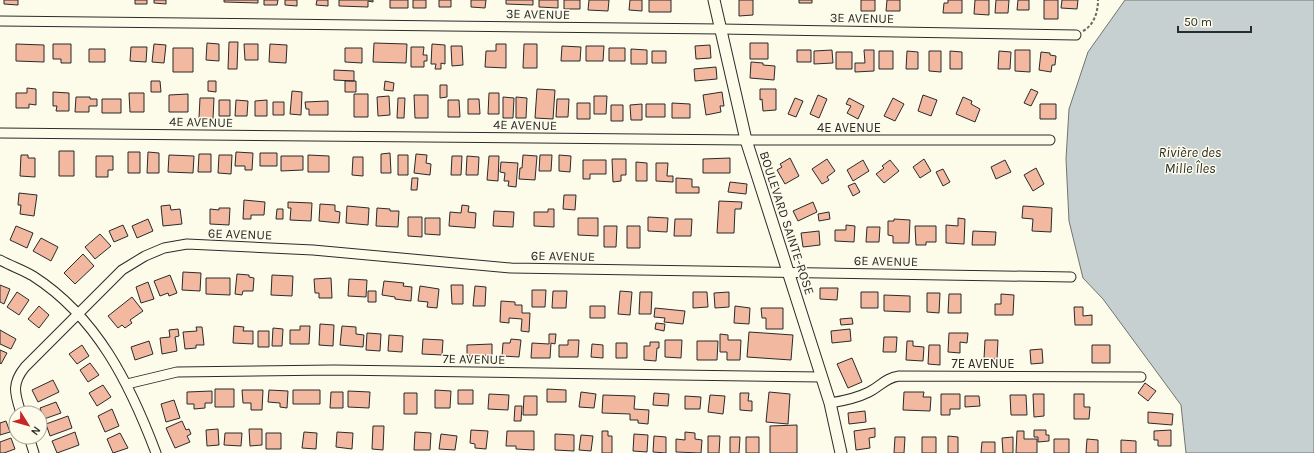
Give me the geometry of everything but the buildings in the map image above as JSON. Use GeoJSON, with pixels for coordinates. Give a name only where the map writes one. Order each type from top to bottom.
{"type":"FeatureCollection","features":[{"type":"Feature","properties":{"kind":"street","name":"BOULEVARD SAINTE-ROSE"},"geometry":{"type":"LineString","coordinates":[[714,0],[746,140],[830,403],[840,453]]}},
{"type":"Feature","properties":{"kind":"street","name":"3E AVENUE"},"geometry":{"type":"LineString","coordinates":[[0,21],[721,29],[1076,36]]}},
{"type":"Feature","properties":{"kind":"street","name":"4E AVENUE"},"geometry":{"type":"LineString","coordinates":[[0,133],[746,140],[1050,140]]}},
{"type":"Feature","properties":{"kind":"street","name":"6E AVENUE"},"geometry":{"type":"LineString","coordinates":[[18,405],[15,395],[18,375],[122,270],[145,256],[164,248],[187,244],[313,250],[511,268],[1070,277]]}},
{"type":"Feature","properties":{"kind":"street"},"geometry":{"type":"LineString","coordinates":[[0,260],[32,276],[54,292],[79,314],[99,337],[141,414],[156,453]]}},
{"type":"Feature","properties":{"kind":"street","name":"7E AVENUE"},"geometry":{"type":"LineString","coordinates":[[126,384],[177,372],[334,370],[822,377]]}},
{"type":"Feature","properties":{"kind":"street","name":"7E AVENUE"},"geometry":{"type":"LineString","coordinates":[[830,403],[860,396],[876,388],[890,378],[899,376],[1141,377]]}},
{"type":"Feature","properties":{"kind":"path"},"geometry":{"type":"LineString","coordinates":[[1076,36],[1090,27],[1094,19],[1098,0]]}},
{"type":"Feature","properties":{"kind":"water","name":"Rivière des Mille Îles"},"geometry":{"type":"Polygon","coordinates":[[[1125,0],[1314,0],[1314,453],[1186,453],[1181,405],[1103,299],[1083,278],[1069,221],[1066,159],[1069,109],[1088,52],[1125,0]]]}}]}
